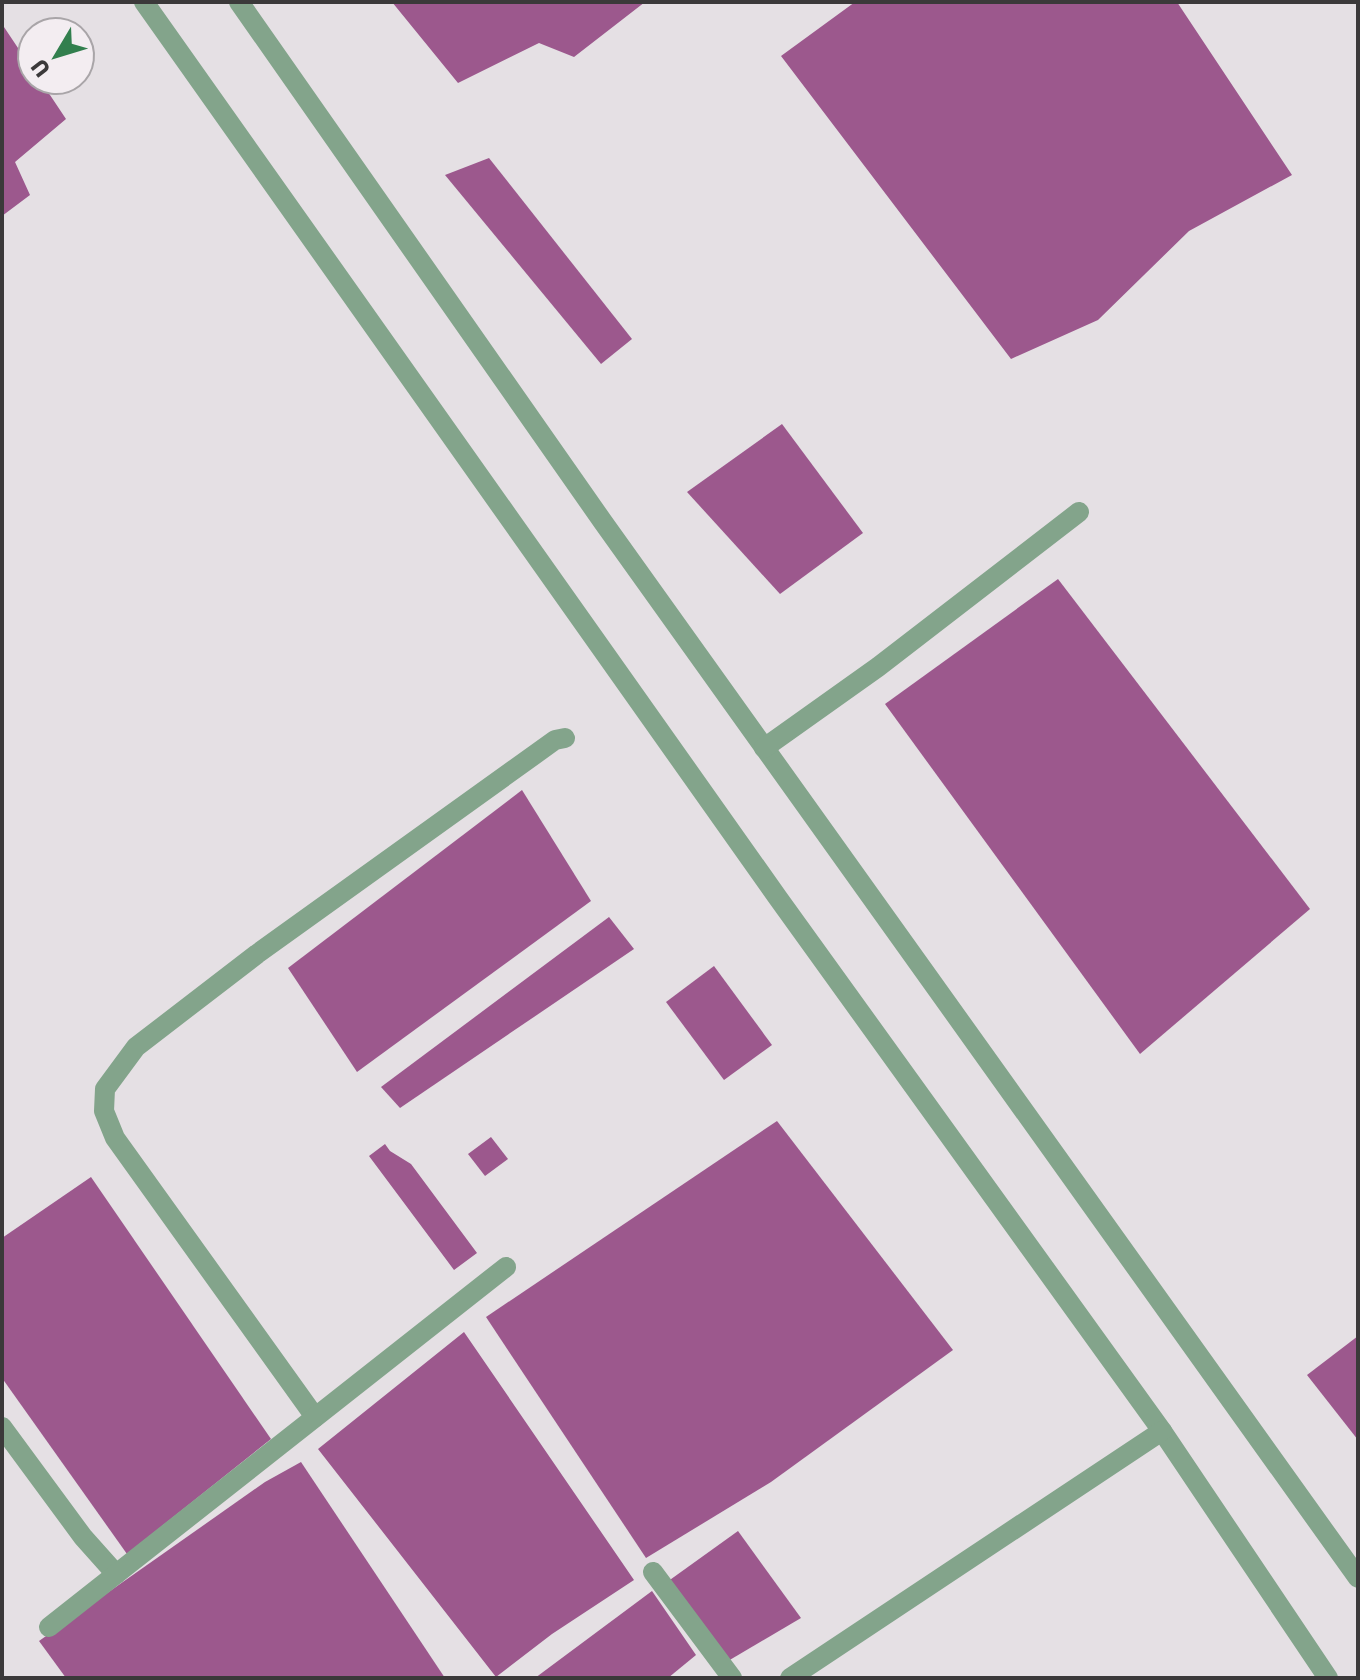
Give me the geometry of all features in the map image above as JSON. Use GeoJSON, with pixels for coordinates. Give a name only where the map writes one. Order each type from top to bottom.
{"type":"FeatureCollection","features":[{"type":"Feature","properties":{"kind":"street"},"geometry":{"type":"LineString","coordinates":[[144,2],[768,885],[1162,1431],[1328,1678]]}},
{"type":"Feature","properties":{"kind":"street"},"geometry":{"type":"LineString","coordinates":[[239,2],[764,748],[1358,1578]]}},
{"type":"Feature","properties":{"kind":"street"},"geometry":{"type":"LineString","coordinates":[[764,748],[878,667],[1079,512]]}},
{"type":"Feature","properties":{"kind":"street"},"geometry":{"type":"LineString","coordinates":[[315,1417],[115,1138],[104,1111],[105,1089],[136,1047],[257,954],[555,740],[565,738]]}},
{"type":"Feature","properties":{"kind":"street"},"geometry":{"type":"LineString","coordinates":[[49,1627],[506,1267]]}},
{"type":"Feature","properties":{"kind":"street"},"geometry":{"type":"LineString","coordinates":[[2,1427],[83,1537],[116,1574]]}},
{"type":"Feature","properties":{"kind":"street"},"geometry":{"type":"LineString","coordinates":[[790,1678],[1162,1431]]}},
{"type":"Feature","properties":{"kind":"street"},"geometry":{"type":"LineString","coordinates":[[653,1572],[732,1678]]}},
{"type":"Feature","properties":{"kind":"building"},"geometry":{"type":"Polygon","coordinates":[[[392,2],[645,2],[574,57],[539,43],[458,83],[392,2]]]}},
{"type":"Feature","properties":{"kind":"building"},"geometry":{"type":"Polygon","coordinates":[[[855,2],[1177,2],[1292,175],[1189,231],[1098,320],[1011,359],[781,56],[855,2]]]}},
{"type":"Feature","properties":{"kind":"building"},"geometry":{"type":"Polygon","coordinates":[[[2,24],[16,45],[16,96],[51,96],[66,119],[15,162],[30,195],[2,216],[2,24]]]}},
{"type":"Feature","properties":{"kind":"building"},"geometry":{"type":"Polygon","coordinates":[[[489,158],[632,339],[601,364],[445,175],[489,158]]]}},
{"type":"Feature","properties":{"kind":"building"},"geometry":{"type":"Polygon","coordinates":[[[782,424],[863,533],[780,594],[687,492],[782,424]]]}},
{"type":"Feature","properties":{"kind":"building"},"geometry":{"type":"Polygon","coordinates":[[[1058,579],[1310,909],[1140,1054],[885,704],[1058,579]]]}},
{"type":"Feature","properties":{"kind":"building"},"geometry":{"type":"Polygon","coordinates":[[[522,790],[591,901],[357,1072],[288,968],[522,790]]]}},
{"type":"Feature","properties":{"kind":"building"},"geometry":{"type":"Polygon","coordinates":[[[609,917],[634,949],[400,1108],[381,1087],[609,917]]]}},
{"type":"Feature","properties":{"kind":"building"},"geometry":{"type":"Polygon","coordinates":[[[714,966],[772,1045],[724,1080],[666,1002],[714,966]]]}},
{"type":"Feature","properties":{"kind":"building"},"geometry":{"type":"Polygon","coordinates":[[[777,1121],[953,1350],[771,1482],[646,1558],[486,1317],[777,1121]]]}},
{"type":"Feature","properties":{"kind":"building"},"geometry":{"type":"Polygon","coordinates":[[[491,1137],[508,1159],[485,1176],[468,1154],[491,1137]]]}},
{"type":"Feature","properties":{"kind":"building"},"geometry":{"type":"Polygon","coordinates":[[[385,1144],[390,1151],[411,1164],[477,1253],[454,1270],[369,1156],[385,1144]]]}},
{"type":"Feature","properties":{"kind":"building"},"geometry":{"type":"Polygon","coordinates":[[[91,1177],[271,1439],[127,1554],[2,1378],[2,1238],[91,1177]]]}},
{"type":"Feature","properties":{"kind":"building"},"geometry":{"type":"Polygon","coordinates":[[[464,1332],[634,1580],[552,1634],[496,1677],[318,1449],[464,1332]]]}},
{"type":"Feature","properties":{"kind":"building"},"geometry":{"type":"Polygon","coordinates":[[[1358,1336],[1358,1440],[1307,1375],[1358,1336]]]}},
{"type":"Feature","properties":{"kind":"building"},"geometry":{"type":"Polygon","coordinates":[[[301,1462],[445,1678],[66,1678],[39,1641],[265,1482],[301,1462]]]}},
{"type":"Feature","properties":{"kind":"building"},"geometry":{"type":"Polygon","coordinates":[[[738,1531],[801,1618],[728,1661],[667,1582],[738,1531]]]}},
{"type":"Feature","properties":{"kind":"building"},"geometry":{"type":"Polygon","coordinates":[[[652,1591],[696,1655],[668,1678],[535,1678],[652,1591]]]}}]}
